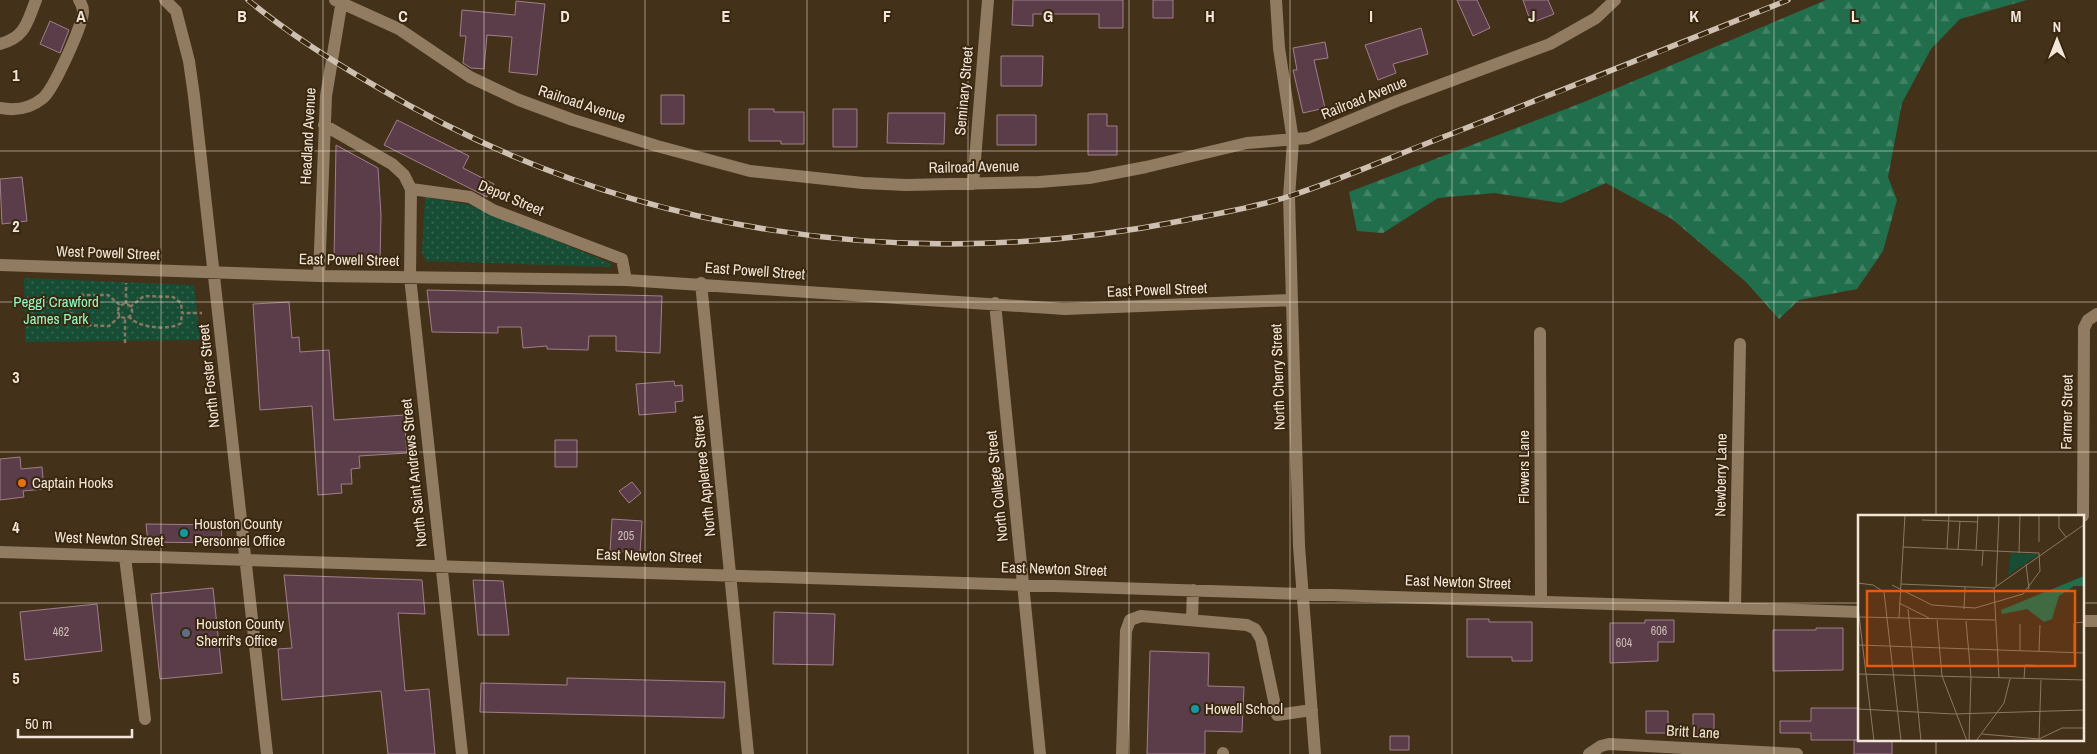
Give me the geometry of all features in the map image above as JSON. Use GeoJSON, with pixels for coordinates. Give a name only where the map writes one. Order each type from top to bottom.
{"type":"FeatureCollection","features":[{"type":"Feature","properties":{"kind":"street"},"geometry":{"type":"LineString","coordinates":[[0,44],[19,36],[25,28],[36,0]]}},
{"type":"Feature","properties":{"kind":"street"},"geometry":{"type":"LineString","coordinates":[[0,108],[10,110],[21,109],[45,97],[78,31],[84,12],[79,0]]}},
{"type":"Feature","properties":{"kind":"street","name":"North Foster Street"},"geometry":{"type":"LineString","coordinates":[[165,0],[176,11],[189,61],[267,754]]}},
{"type":"Feature","properties":{"kind":"street","name":"Seminary Street"},"geometry":{"type":"LineString","coordinates":[[973,184],[988,0]]}},
{"type":"Feature","properties":{"kind":"street","name":"North Cherry Street"},"geometry":{"type":"LineString","coordinates":[[1276,0],[1279,48],[1293,140],[1289,197],[1302,593],[1315,754]]}},
{"type":"Feature","properties":{"kind":"street","name":"Railroad Avenue"},"geometry":{"type":"LineString","coordinates":[[340,1],[399,29],[470,78],[519,100],[573,120],[657,146],[750,170],[801,177],[880,184],[973,184],[1089,178],[1146,167],[1247,143],[1308,138],[1397,101],[1550,44],[1596,18],[1615,0]]}},
{"type":"Feature","properties":{"kind":"street","name":"Headland Avenue"},"geometry":{"type":"LineString","coordinates":[[319,276],[324,125],[329,73],[340,1]]}},
{"type":"Feature","properties":{"kind":"street"},"geometry":{"type":"LineString","coordinates":[[324,125],[392,164],[404,174],[410,189]]}},
{"type":"Feature","properties":{"kind":"street","name":"North Saint Andrews Street"},"geometry":{"type":"LineString","coordinates":[[410,189],[410,277],[462,754]]}},
{"type":"Feature","properties":{"kind":"street","name":"Depot Street"},"geometry":{"type":"LineString","coordinates":[[410,189],[470,198],[493,210],[622,258],[626,280]]}},
{"type":"Feature","properties":{"kind":"street","name":"West Powell Street"},"geometry":{"type":"LineString","coordinates":[[0,265],[214,273]]}},
{"type":"Feature","properties":{"kind":"street","name":"East Powell Street"},"geometry":{"type":"LineString","coordinates":[[214,273],[626,280],[1098,309],[1292,300]]}},
{"type":"Feature","properties":{"kind":"street","name":"North Appletree Street"},"geometry":{"type":"LineString","coordinates":[[701,284],[748,754]]}},
{"type":"Feature","properties":{"kind":"street","name":"North College Street"},"geometry":{"type":"LineString","coordinates":[[995,303],[1040,754]]}},
{"type":"Feature","properties":{"kind":"street","name":"Farmer Street"},"geometry":{"type":"LineString","coordinates":[[2083,515],[2084,328],[2088,320],[2097,314]]}},
{"type":"Feature","properties":{"kind":"street","name":"Flowers Lane"},"geometry":{"type":"LineString","coordinates":[[1540,333],[1541,601]]}},
{"type":"Feature","properties":{"kind":"street","name":"Newberry Lane"},"geometry":{"type":"LineString","coordinates":[[1735,607],[1740,344]]}},
{"type":"Feature","properties":{"kind":"street","name":"West Newton Street"},"geometry":{"type":"LineString","coordinates":[[0,552],[246,560]]}},
{"type":"Feature","properties":{"kind":"street"},"geometry":{"type":"LineString","coordinates":[[125,556],[145,719]]}},
{"type":"Feature","properties":{"kind":"street","name":"East Newton Street"},"geometry":{"type":"LineString","coordinates":[[246,560],[1858,612]]}},
{"type":"Feature","properties":{"kind":"street"},"geometry":{"type":"LineString","coordinates":[[1192,618],[1194,590]]}},
{"type":"Feature","properties":{"kind":"street"},"geometry":{"type":"LineString","coordinates":[[1122,754],[1126,631],[1130,620],[1141,616],[1192,618],[1247,625],[1255,629],[1261,639],[1277,715],[1312,710]]}},
{"type":"Feature","properties":{"kind":"street"},"geometry":{"type":"LineString","coordinates":[[2084,621],[2097,621]]}},
{"type":"Feature","properties":{"kind":"street","name":"Britt Lane"},"geometry":{"type":"LineString","coordinates":[[1589,754],[1601,746],[1609,744],[1797,754]]}},
{"type":"Feature","properties":{"kind":"path"},"geometry":{"type":"LineString","coordinates":[[126,282],[126,304]]}},
{"type":"Feature","properties":{"kind":"path"},"geometry":{"type":"LineString","coordinates":[[120,316],[109,326],[82,325],[71,320],[70,303],[81,294],[108,295],[121,306]]}},
{"type":"Feature","properties":{"kind":"path"},"geometry":{"type":"LineString","coordinates":[[129,316],[134,324],[142,326],[175,327],[181,323],[181,303],[174,297],[144,296],[130,307]]}},
{"type":"Feature","properties":{"kind":"path"},"geometry":{"type":"LineString","coordinates":[[121,306],[126,304]]}},
{"type":"Feature","properties":{"kind":"path"},"geometry":{"type":"LineString","coordinates":[[120,316],[125,318],[132,314],[130,307],[126,304]]}},
{"type":"Feature","properties":{"kind":"path"},"geometry":{"type":"LineString","coordinates":[[120,316],[119,309],[121,306]]}},
{"type":"Feature","properties":{"kind":"path"},"geometry":{"type":"LineString","coordinates":[[182,313],[202,313]]}},
{"type":"Feature","properties":{"kind":"path"},"geometry":{"type":"LineString","coordinates":[[124,344],[125,318]]}},
{"type":"Feature","properties":{"kind":"green space"},"geometry":{"type":"Polygon","coordinates":[[[1826,0],[2027,0],[1960,19],[1931,49],[1902,103],[1888,177],[1897,200],[1883,251],[1857,289],[1799,300],[1779,319],[1746,282],[1672,219],[1606,183],[1561,203],[1494,193],[1438,198],[1383,233],[1357,231],[1349,192],[1584,102],[1826,0]]]}},
{"type":"Feature","properties":{"kind":"green space"},"geometry":{"type":"Polygon","coordinates":[[[425,197],[470,205],[612,264],[610,267],[426,261],[422,252],[425,197]]]}},
{"type":"Feature","properties":{"kind":"green space","name":"Peggi Crawford James Park"},"geometry":{"type":"Polygon","coordinates":[[[24,278],[194,285],[200,340],[25,342],[24,278]]]}},
{"type":"Feature","properties":{"kind":"building"},"geometry":{"type":"Polygon","coordinates":[[[1013,0],[1123,0],[1123,28],[1099,28],[1099,14],[1033,14],[1033,26],[1012,25],[1013,0]]]}},
{"type":"Feature","properties":{"kind":"building"},"geometry":{"type":"Polygon","coordinates":[[[1153,0],[1173,0],[1173,18],[1153,18],[1153,0]]]}},
{"type":"Feature","properties":{"kind":"building"},"geometry":{"type":"Polygon","coordinates":[[[1457,0],[1477,0],[1490,28],[1473,36],[1457,0]]]}},
{"type":"Feature","properties":{"kind":"building"},"geometry":{"type":"Polygon","coordinates":[[[1523,0],[1548,0],[1554,14],[1531,23],[1523,0]]]}},
{"type":"Feature","properties":{"kind":"building"},"geometry":{"type":"Polygon","coordinates":[[[516,1],[545,4],[537,75],[509,72],[512,37],[487,35],[484,69],[471,68],[463,63],[466,36],[460,36],[462,10],[515,15],[516,1]]]}},
{"type":"Feature","properties":{"kind":"building"},"geometry":{"type":"Polygon","coordinates":[[[50,21],[69,30],[60,53],[40,44],[50,21]]]}},
{"type":"Feature","properties":{"kind":"building"},"geometry":{"type":"Polygon","coordinates":[[[1421,28],[1428,54],[1393,64],[1396,73],[1378,80],[1365,45],[1421,28]]]}},
{"type":"Feature","properties":{"kind":"building"},"geometry":{"type":"Polygon","coordinates":[[[1325,42],[1328,58],[1314,60],[1325,108],[1303,113],[1293,70],[1297,70],[1293,48],[1325,42]]]}},
{"type":"Feature","properties":{"kind":"building"},"geometry":{"type":"Polygon","coordinates":[[[1001,56],[1043,56],[1042,86],[1001,86],[1001,56]]]}},
{"type":"Feature","properties":{"kind":"building"},"geometry":{"type":"Polygon","coordinates":[[[661,95],[684,95],[684,124],[661,124],[661,95]]]}},
{"type":"Feature","properties":{"kind":"building"},"geometry":{"type":"Polygon","coordinates":[[[749,109],[774,109],[774,112],[804,112],[804,144],[781,144],[781,141],[749,141],[749,109]]]}},
{"type":"Feature","properties":{"kind":"building"},"geometry":{"type":"Polygon","coordinates":[[[833,109],[857,109],[857,147],[833,147],[833,109]]]}},
{"type":"Feature","properties":{"kind":"building"},"geometry":{"type":"Polygon","coordinates":[[[888,113],[945,113],[944,144],[887,143],[888,113]]]}},
{"type":"Feature","properties":{"kind":"building"},"geometry":{"type":"Polygon","coordinates":[[[1088,114],[1107,114],[1107,126],[1117,126],[1117,155],[1088,155],[1088,114]]]}},
{"type":"Feature","properties":{"kind":"building"},"geometry":{"type":"Polygon","coordinates":[[[997,115],[1036,115],[1036,145],[997,145],[997,115]]]}},
{"type":"Feature","properties":{"kind":"building"},"geometry":{"type":"Polygon","coordinates":[[[397,120],[469,156],[463,168],[494,184],[487,197],[384,145],[397,120]]]}},
{"type":"Feature","properties":{"kind":"building"},"geometry":{"type":"Polygon","coordinates":[[[336,145],[378,168],[381,215],[380,260],[334,260],[336,145]]]}},
{"type":"Feature","properties":{"kind":"building"},"geometry":{"type":"Polygon","coordinates":[[[22,177],[27,221],[2,224],[0,179],[22,177]]]}},
{"type":"Feature","properties":{"kind":"building"},"geometry":{"type":"Polygon","coordinates":[[[427,290],[662,296],[660,353],[616,351],[616,336],[589,336],[588,350],[547,349],[547,346],[523,348],[521,327],[498,327],[498,333],[432,332],[427,290]]]}},
{"type":"Feature","properties":{"kind":"building"},"geometry":{"type":"Polygon","coordinates":[[[289,302],[292,338],[299,337],[300,352],[329,350],[334,420],[404,415],[407,453],[359,456],[360,468],[351,469],[352,484],[341,484],[342,493],[318,495],[312,406],[260,410],[253,304],[289,302]]]}},
{"type":"Feature","properties":{"kind":"building"},"geometry":{"type":"Polygon","coordinates":[[[674,381],[675,386],[682,385],[683,401],[675,402],[676,412],[639,415],[636,384],[674,381]]]}},
{"type":"Feature","properties":{"kind":"building"},"geometry":{"type":"Polygon","coordinates":[[[555,440],[577,440],[577,467],[555,467],[555,440]]]}},
{"type":"Feature","properties":{"kind":"building","name":"Captain Hooks"},"geometry":{"type":"Polygon","coordinates":[[[20,457],[21,469],[42,467],[44,489],[23,491],[24,497],[0,500],[0,459],[20,457]]]}},
{"type":"Feature","properties":{"kind":"building"},"geometry":{"type":"Polygon","coordinates":[[[632,482],[641,493],[629,503],[619,491],[632,482]]]}},
{"type":"Feature","properties":{"kind":"building"},"geometry":{"type":"Polygon","coordinates":[[[612,519],[642,521],[640,553],[610,551],[612,519]]]}},
{"type":"Feature","properties":{"kind":"building","name":"Houston County Personnel Office"},"geometry":{"type":"Polygon","coordinates":[[[146,524],[221,525],[222,543],[148,542],[146,524]]]}},
{"type":"Feature","properties":{"kind":"building"},"geometry":{"type":"Polygon","coordinates":[[[284,575],[422,580],[425,614],[398,613],[405,691],[429,689],[435,754],[388,754],[381,691],[282,700],[278,649],[292,648],[284,575]]]}},
{"type":"Feature","properties":{"kind":"building"},"geometry":{"type":"Polygon","coordinates":[[[473,580],[503,581],[509,635],[478,635],[473,580]]]}},
{"type":"Feature","properties":{"kind":"building","name":"Houston County Sherrif's Office"},"geometry":{"type":"Polygon","coordinates":[[[213,588],[222,673],[160,679],[151,594],[213,588]]]}},
{"type":"Feature","properties":{"kind":"building"},"geometry":{"type":"Polygon","coordinates":[[[97,604],[102,651],[25,660],[20,612],[97,604]]]}},
{"type":"Feature","properties":{"kind":"building"},"geometry":{"type":"Polygon","coordinates":[[[774,612],[835,614],[833,665],[773,664],[774,612]]]}},
{"type":"Feature","properties":{"kind":"building"},"geometry":{"type":"Polygon","coordinates":[[[1467,619],[1489,619],[1489,622],[1532,622],[1532,661],[1512,661],[1512,657],[1467,657],[1467,619]]]}},
{"type":"Feature","properties":{"kind":"building"},"geometry":{"type":"Polygon","coordinates":[[[1645,620],[1674,620],[1674,642],[1658,642],[1658,661],[1610,663],[1610,623],[1645,623],[1645,620]]]}},
{"type":"Feature","properties":{"kind":"building"},"geometry":{"type":"Polygon","coordinates":[[[1816,628],[1843,628],[1843,670],[1773,671],[1773,630],[1816,630],[1816,628]]]}},
{"type":"Feature","properties":{"kind":"building","name":"Howell School"},"geometry":{"type":"Polygon","coordinates":[[[1150,651],[1209,653],[1208,686],[1244,687],[1242,732],[1205,731],[1205,754],[1147,754],[1150,651]]]}},
{"type":"Feature","properties":{"kind":"building"},"geometry":{"type":"Polygon","coordinates":[[[567,678],[725,682],[724,718],[480,712],[481,683],[567,685],[567,678]]]}},
{"type":"Feature","properties":{"kind":"building"},"geometry":{"type":"Polygon","coordinates":[[[1811,708],[1858,708],[1858,740],[1811,740],[1811,733],[1780,733],[1780,721],[1811,721],[1811,708]]]}},
{"type":"Feature","properties":{"kind":"building"},"geometry":{"type":"Polygon","coordinates":[[[1646,711],[1668,711],[1668,733],[1646,733],[1646,711]]]}},
{"type":"Feature","properties":{"kind":"building"},"geometry":{"type":"Polygon","coordinates":[[[1693,714],[1714,714],[1714,738],[1693,738],[1693,714]]]}},
{"type":"Feature","properties":{"kind":"building"},"geometry":{"type":"Polygon","coordinates":[[[1390,736],[1409,736],[1409,750],[1390,750],[1390,736]]]}},
{"type":"Feature","properties":{"kind":"building"},"geometry":{"type":"Polygon","coordinates":[[[1854,740],[1858,740],[1858,742],[1892,742],[1892,754],[1854,754],[1854,740]]]}},
{"type":"Feature","properties":{"kind":"railway"},"geometry":{"type":"LineString","coordinates":[[248,0],[311,46],[377,87],[471,137],[568,178],[667,208],[769,230],[872,241],[976,244],[1081,236],[1186,220],[1277,200],[1351,174],[1788,0]]}},
{"type":"Feature","properties":{"kind":"place","name":"Captain Hooks"},"geometry":{"type":"Point","coordinates":[22,483]}},
{"type":"Feature","properties":{"kind":"place","name":"Houston County Personnel Office"},"geometry":{"type":"Point","coordinates":[184,533]}},
{"type":"Feature","properties":{"kind":"place","name":"Houston County Sherrif's Office"},"geometry":{"type":"Point","coordinates":[186,633]}},
{"type":"Feature","properties":{"kind":"place","name":"Howell School"},"geometry":{"type":"Point","coordinates":[1195,709]}}]}
